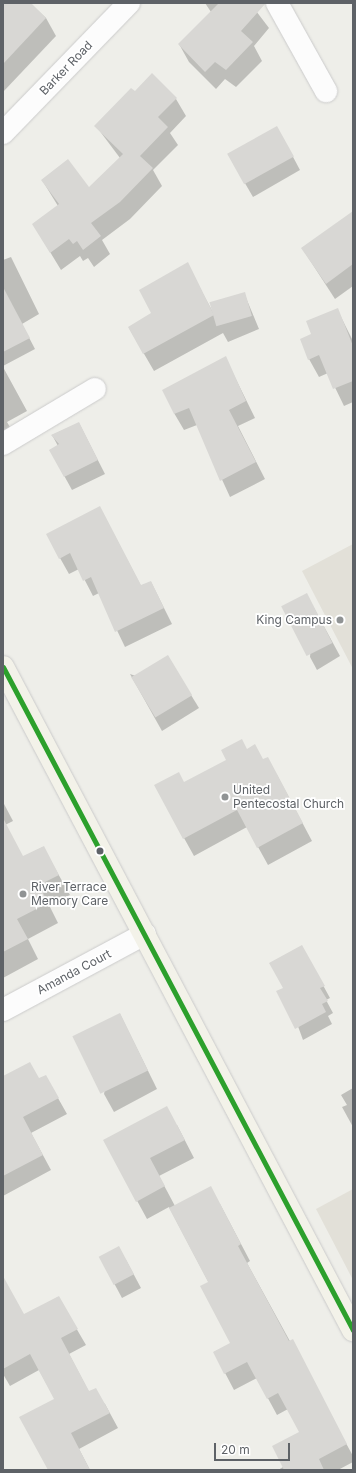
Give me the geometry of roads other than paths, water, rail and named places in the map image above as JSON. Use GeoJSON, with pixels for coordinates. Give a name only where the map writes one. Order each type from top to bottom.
{"type":"FeatureCollection","features":[{"type":"Feature","properties":{"kind":"main road"},"geometry":{"type":"LineString","coordinates":[[3,667],[353,1330]]}},
{"type":"Feature","properties":{"kind":"street","name":"Barker Road"},"geometry":{"type":"LineString","coordinates":[[3,133],[129,3]]}},
{"type":"Feature","properties":{"kind":"street"},"geometry":{"type":"LineString","coordinates":[[277,3],[326,91]]}},
{"type":"Feature","properties":{"kind":"street"},"geometry":{"type":"LineString","coordinates":[[3,444],[95,389]]}},
{"type":"Feature","properties":{"kind":"street","name":"Amanda Court"},"geometry":{"type":"LineString","coordinates":[[3,1010],[145,934]]}},
{"type":"Feature","properties":{"kind":"place","name":"King Campus"},"geometry":{"type":"Point","coordinates":[340,620]}},
{"type":"Feature","properties":{"kind":"place","name":"United Pentecostal Church"},"geometry":{"type":"Point","coordinates":[225,797]}},
{"type":"Feature","properties":{"kind":"place","name":"River Terrace Memory Care"},"geometry":{"type":"Point","coordinates":[23,894]}}]}
